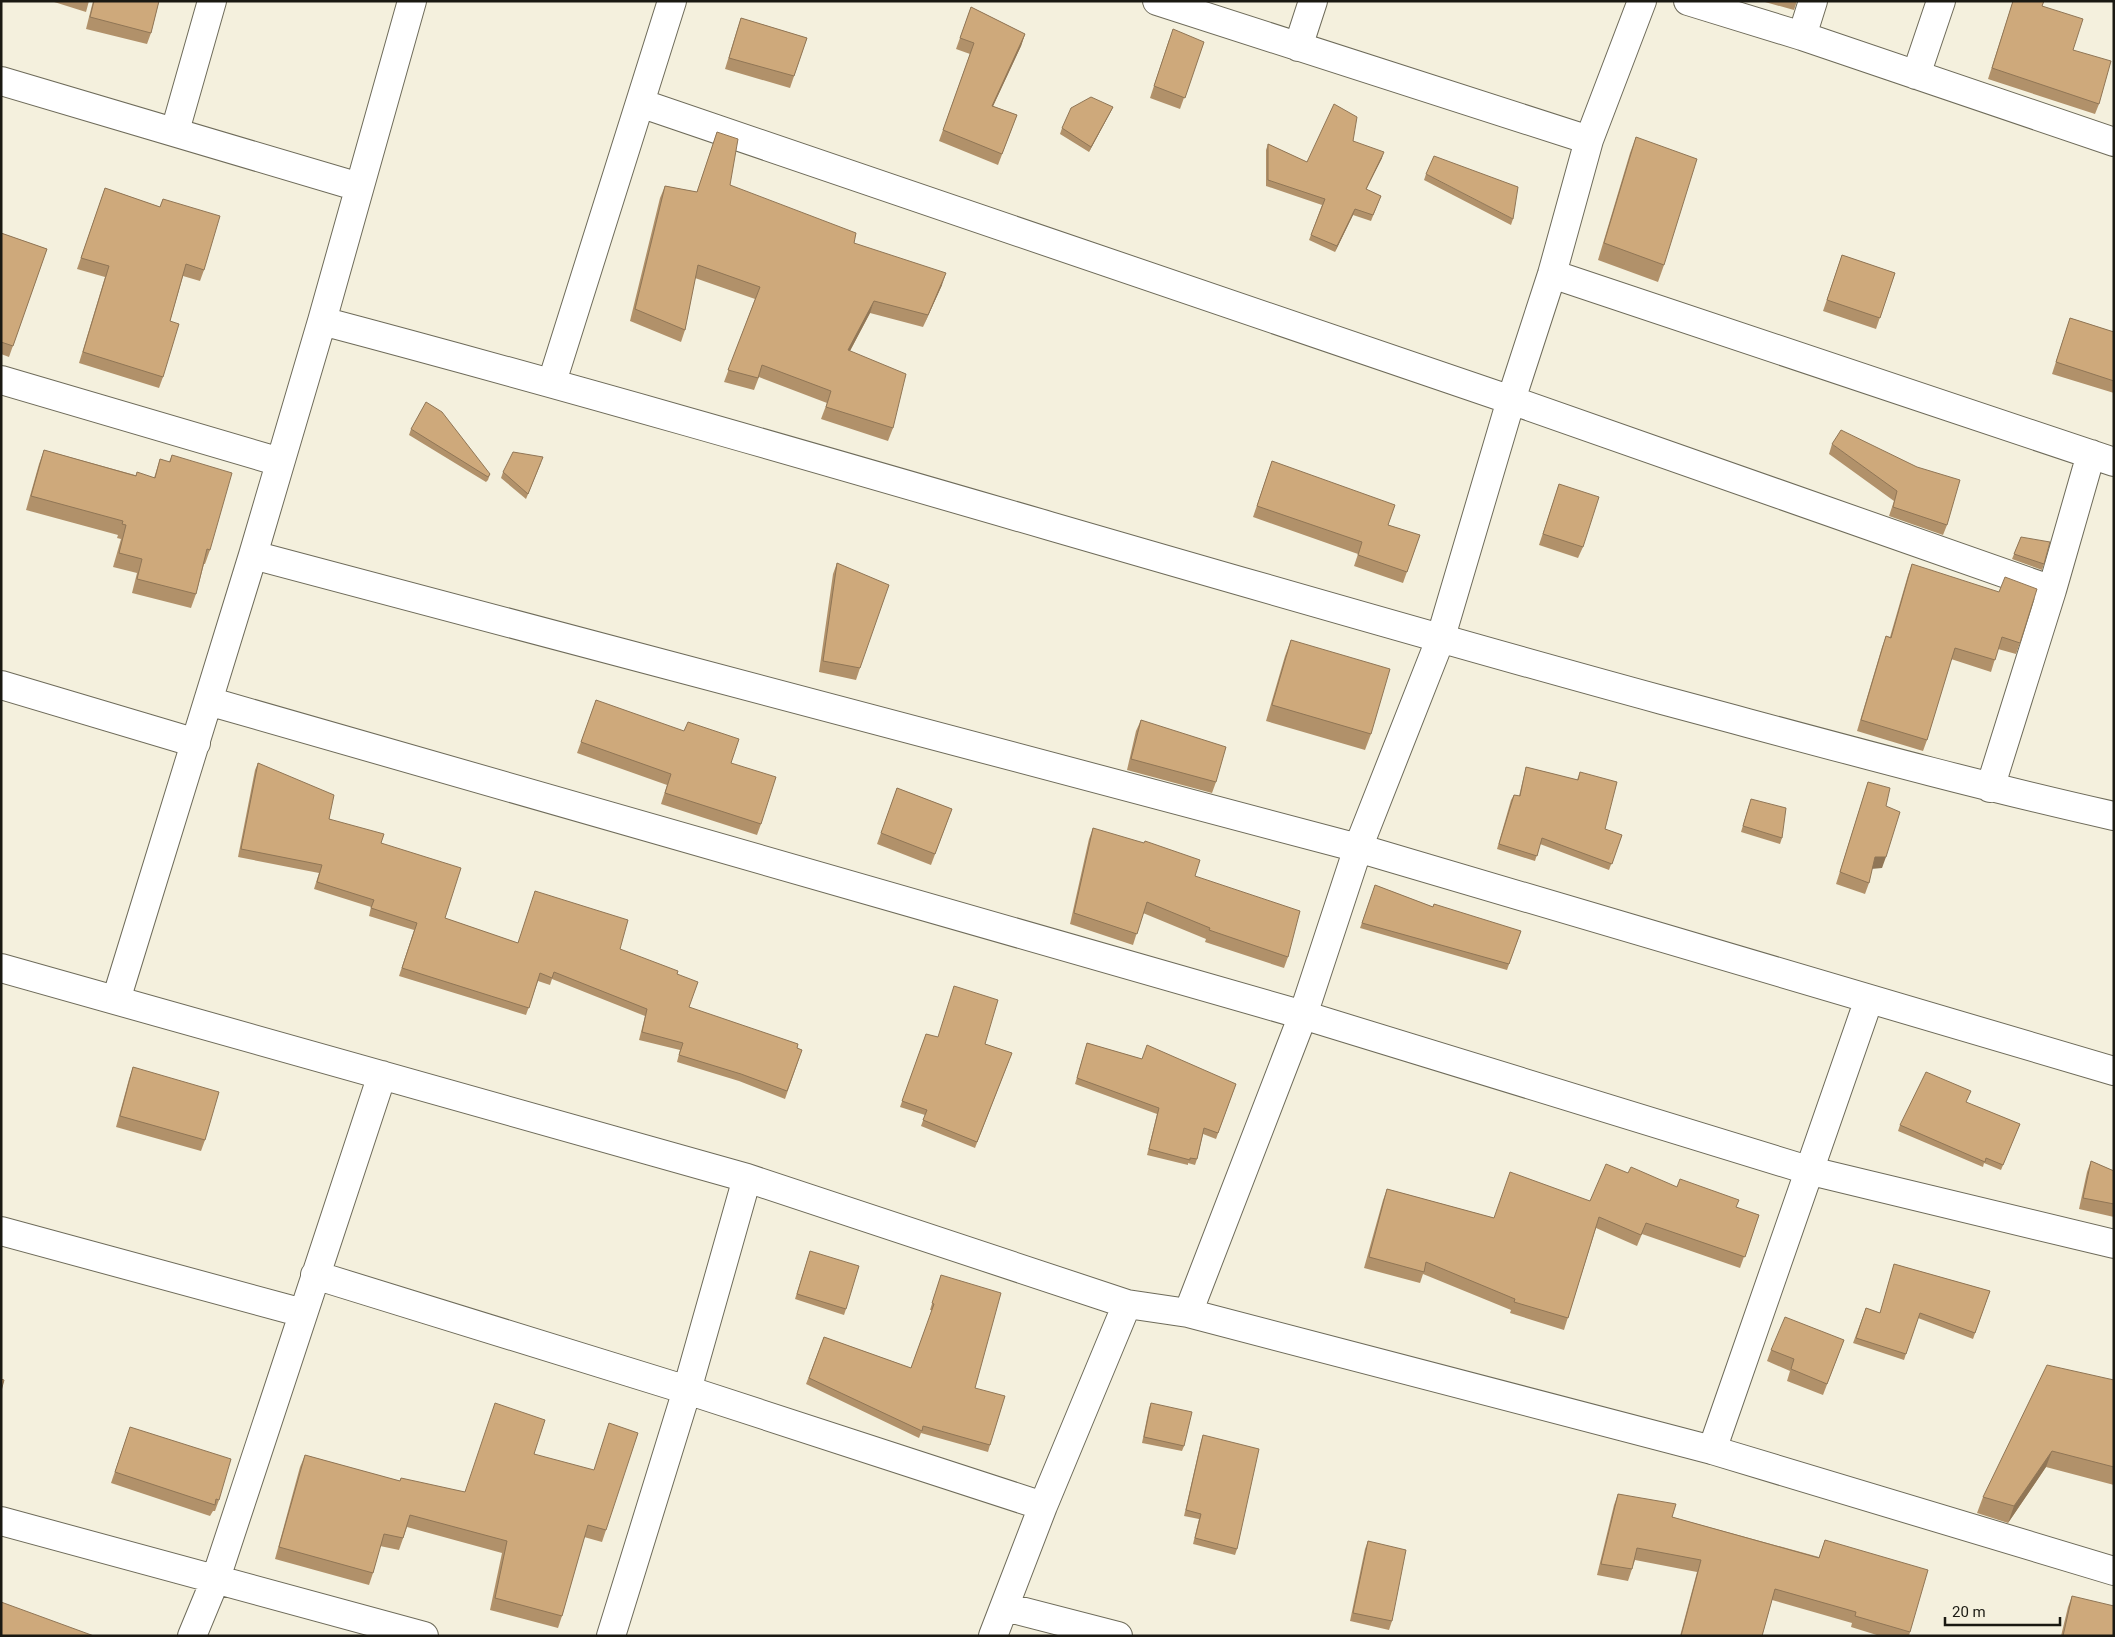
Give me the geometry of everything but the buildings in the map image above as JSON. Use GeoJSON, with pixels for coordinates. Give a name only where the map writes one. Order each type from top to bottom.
{"type":"FeatureCollection","features":[{"type":"Feature","properties":{"kind":"street"},"geometry":{"type":"LineString","coordinates":[[175,131],[212,1]]}},
{"type":"Feature","properties":{"kind":"street"},"geometry":{"type":"LineString","coordinates":[[116,1000],[253,555],[322,321],[412,1]]}},
{"type":"Feature","properties":{"kind":"street"},"geometry":{"type":"LineString","coordinates":[[552,382],[672,1]]}},
{"type":"Feature","properties":{"kind":"street"},"geometry":{"type":"LineString","coordinates":[[1157,1],[1589,140]]}},
{"type":"Feature","properties":{"kind":"street"},"geometry":{"type":"LineString","coordinates":[[1298,47],[1313,1]]}},
{"type":"Feature","properties":{"kind":"street"},"geometry":{"type":"LineString","coordinates":[[1188,1313],[1303,1015],[1358,848],[1440,640],[1511,400],[1552,274],[1589,140],[1642,1]]}},
{"type":"Feature","properties":{"kind":"street"},"geometry":{"type":"LineString","coordinates":[[1688,1],[1802,36],[2114,142]]}},
{"type":"Feature","properties":{"kind":"street"},"geometry":{"type":"LineString","coordinates":[[1802,36],[1813,1]]}},
{"type":"Feature","properties":{"kind":"street"},"geometry":{"type":"LineString","coordinates":[[1916,75],[1941,1]]}},
{"type":"Feature","properties":{"kind":"street"},"geometry":{"type":"LineString","coordinates":[[1,81],[359,187]]}},
{"type":"Feature","properties":{"kind":"street"},"geometry":{"type":"LineString","coordinates":[[640,103],[1511,400],[2052,590]]}},
{"type":"Feature","properties":{"kind":"street"},"geometry":{"type":"LineString","coordinates":[[1552,274],[2102,458],[2052,590],[1990,788]]}},
{"type":"Feature","properties":{"kind":"street"},"geometry":{"type":"LineString","coordinates":[[322,321],[552,382],[1440,640],[1990,788],[2114,816]]}},
{"type":"Feature","properties":{"kind":"street"},"geometry":{"type":"LineString","coordinates":[[1,380],[280,462]]}},
{"type":"Feature","properties":{"kind":"street"},"geometry":{"type":"LineString","coordinates":[[253,555],[1358,848],[2114,1071]]}},
{"type":"Feature","properties":{"kind":"street"},"geometry":{"type":"LineString","coordinates":[[1,685],[196,742]]}},
{"type":"Feature","properties":{"kind":"street"},"geometry":{"type":"LineString","coordinates":[[208,701],[1303,1015],[1811,1171],[2114,1244]]}},
{"type":"Feature","properties":{"kind":"street"},"geometry":{"type":"LineString","coordinates":[[1,968],[747,1178],[1127,1304],[1188,1313],[1712,1450],[2114,1570]]}},
{"type":"Feature","properties":{"kind":"street"},"geometry":{"type":"LineString","coordinates":[[1712,1450],[1811,1171],[1869,999]]}},
{"type":"Feature","properties":{"kind":"street"},"geometry":{"type":"LineString","coordinates":[[192,1636],[216,1578],[382,1075]]}},
{"type":"Feature","properties":{"kind":"street"},"geometry":{"type":"LineString","coordinates":[[611,1636],[686,1390],[747,1178]]}},
{"type":"Feature","properties":{"kind":"street"},"geometry":{"type":"LineString","coordinates":[[1,1231],[303,1313]]}},
{"type":"Feature","properties":{"kind":"street"},"geometry":{"type":"LineString","coordinates":[[315,1275],[686,1390],[1043,1506]]}},
{"type":"Feature","properties":{"kind":"street"},"geometry":{"type":"LineString","coordinates":[[993,1636],[1043,1506],[1127,1304]]}},
{"type":"Feature","properties":{"kind":"street"},"geometry":{"type":"LineString","coordinates":[[1,1522],[216,1578],[424,1636]]}},
{"type":"Feature","properties":{"kind":"street"},"geometry":{"type":"LineString","coordinates":[[1005,1607],[1118,1636]]}}]}
